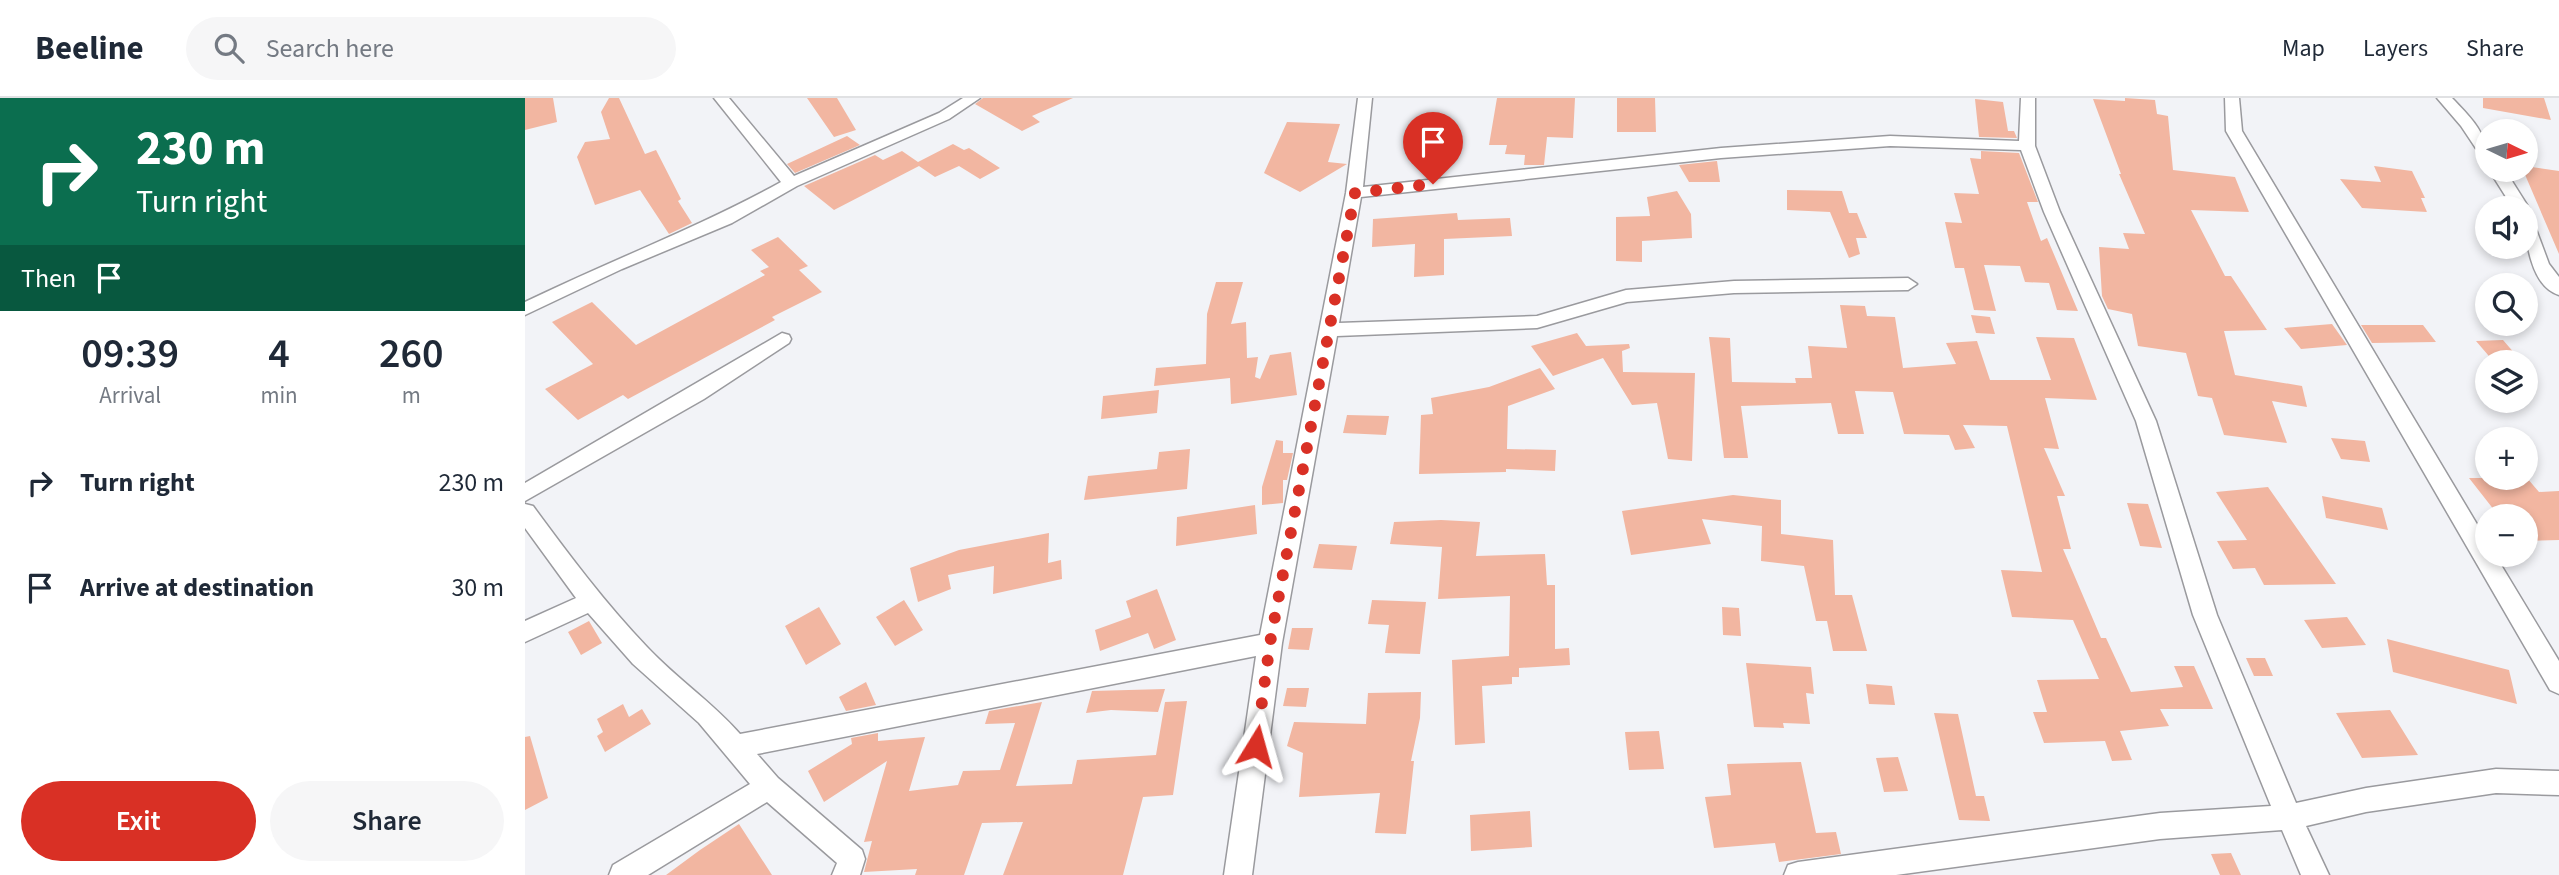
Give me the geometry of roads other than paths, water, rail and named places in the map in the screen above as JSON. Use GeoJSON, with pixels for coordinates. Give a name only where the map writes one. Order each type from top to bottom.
{"type":"FeatureCollection","features":[{"type":"Feature","properties":{"kind":"street"},"geometry":{"type":"LineString","coordinates":[[721,98],[791,183]]}},
{"type":"Feature","properties":{"kind":"street"},"geometry":{"type":"LineString","coordinates":[[525,309],[616,265],[726,219],[791,183],[944,116],[973,98]]}},
{"type":"Feature","properties":{"kind":"street"},"geometry":{"type":"LineString","coordinates":[[1238,875],[1270,643],[1355,193],[1365,98]]}},
{"type":"Feature","properties":{"kind":"street"},"geometry":{"type":"LineString","coordinates":[[2028,98],[2027,146],[2052,212],[2146,421],[2205,615],[2315,875]]}},
{"type":"Feature","properties":{"kind":"street"},"geometry":{"type":"LineString","coordinates":[[2232,98],[2234,131],[2559,683]]}},
{"type":"Feature","properties":{"kind":"street"},"geometry":{"type":"LineString","coordinates":[[2444,98],[2475,134]]}},
{"type":"Feature","properties":{"kind":"street"},"geometry":{"type":"LineString","coordinates":[[1355,193],[1721,153],[1890,141],[2027,146]]}},
{"type":"Feature","properties":{"kind":"street"},"geometry":{"type":"LineString","coordinates":[[2538,257],[2559,289]]}},
{"type":"Feature","properties":{"kind":"street"},"geometry":{"type":"LineString","coordinates":[[1328,330],[1537,322],[1626,296],[1734,287],[1907,284]]}},
{"type":"Feature","properties":{"kind":"street"},"geometry":{"type":"LineString","coordinates":[[525,493],[697,394],[782,339]]}},
{"type":"Feature","properties":{"kind":"street"},"geometry":{"type":"LineString","coordinates":[[525,512],[591,601],[641,657],[708,715],[769,788],[852,859],[846,875]]}},
{"type":"Feature","properties":{"kind":"street"},"geometry":{"type":"LineString","coordinates":[[525,632],[591,601]]}},
{"type":"Feature","properties":{"kind":"street"},"geometry":{"type":"LineString","coordinates":[[735,747],[1270,643]]}},
{"type":"Feature","properties":{"kind":"street"},"geometry":{"type":"LineString","coordinates":[[1798,875],[2160,826],[2289,817],[2366,800],[2496,781],[2559,783]]}},
{"type":"Feature","properties":{"kind":"street"},"geometry":{"type":"LineString","coordinates":[[623,875],[769,788]]}}]}
